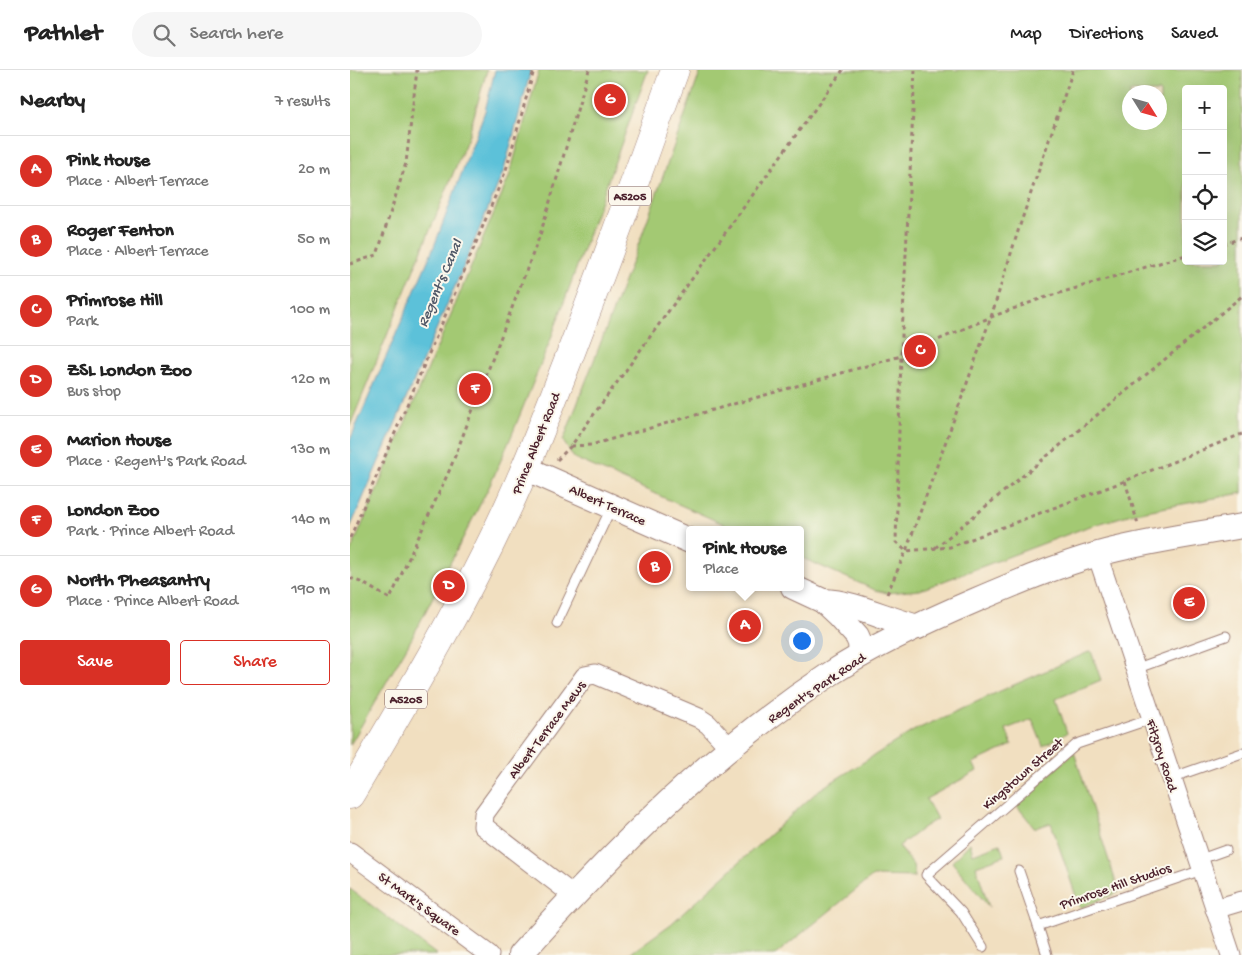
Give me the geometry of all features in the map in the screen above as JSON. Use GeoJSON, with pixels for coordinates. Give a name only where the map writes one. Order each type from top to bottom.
{"type":"FeatureCollection","features":[{"type":"Feature","properties":{"kind":"main road","name":"Prince Albert Road"},"geometry":{"type":"LineString","coordinates":[[350,794],[464,596],[506,513],[631,192],[675,70]]}},
{"type":"Feature","properties":{"kind":"street","name":"Albert Terrace"},"geometry":{"type":"LineString","coordinates":[[525,468],[686,539]]}},
{"type":"Feature","properties":{"kind":"street","name":"Regent's Park Road"},"geometry":{"type":"LineString","coordinates":[[520,955],[574,896],[671,798],[730,748],[800,694],[862,655],[997,591],[1097,554],[1144,543],[1242,526]]}},
{"type":"Feature","properties":{"kind":"street","name":"Fitzroy Road"},"geometry":{"type":"LineString","coordinates":[[1097,554],[1230,955]]}},
{"type":"Feature","properties":{"kind":"street"},"geometry":{"type":"LineString","coordinates":[[802,591],[823,601],[852,629],[860,643],[862,655]]}},
{"type":"Feature","properties":{"kind":"street"},"geometry":{"type":"LineString","coordinates":[[823,601],[834,602],[918,627]]}},
{"type":"Feature","properties":{"kind":"street","name":"Albert Terrace Mews"},"geometry":{"type":"LineString","coordinates":[[574,896],[483,826],[484,814],[585,676],[595,674],[700,718],[730,748]]}},
{"type":"Feature","properties":{"kind":"street","name":"St Mark's Square"},"geometry":{"type":"LineString","coordinates":[[350,852],[490,955]]}},
{"type":"Feature","properties":{"kind":"street"},"geometry":{"type":"LineString","coordinates":[[1215,909],[1242,901]]}},
{"type":"Feature","properties":{"kind":"lane"},"geometry":{"type":"LineString","coordinates":[[557,623],[612,506]]}},
{"type":"Feature","properties":{"kind":"lane"},"geometry":{"type":"LineString","coordinates":[[1135,669],[1226,636]]}},
{"type":"Feature","properties":{"kind":"lane","name":"Kingstown Street"},"geometry":{"type":"LineString","coordinates":[[983,947],[960,912],[926,875],[1077,744],[1151,719]]}},
{"type":"Feature","properties":{"kind":"lane"},"geometry":{"type":"LineString","coordinates":[[1171,778],[1242,753]]}},
{"type":"Feature","properties":{"kind":"lane","name":"Primrose Hill Studios"},"geometry":{"type":"LineString","coordinates":[[1038,926],[1200,865],[1226,850]]}},
{"type":"Feature","properties":{"kind":"lane"},"geometry":{"type":"LineString","coordinates":[[1019,871],[1047,955]]}},
{"type":"Feature","properties":{"kind":"path"},"geometry":{"type":"LineString","coordinates":[[350,264],[377,255],[406,163],[417,70]]}},
{"type":"Feature","properties":{"kind":"path"},"geometry":{"type":"LineString","coordinates":[[350,538],[464,274],[506,170],[534,70]]}},
{"type":"Feature","properties":{"kind":"path"},"geometry":{"type":"LineString","coordinates":[[350,578],[363,583],[390,599],[450,469],[540,235],[589,70]]}},
{"type":"Feature","properties":{"kind":"path"},"geometry":{"type":"LineString","coordinates":[[556,460],[571,446],[843,70]]}},
{"type":"Feature","properties":{"kind":"path"},"geometry":{"type":"LineString","coordinates":[[915,70],[901,356],[896,542],[906,550],[950,548],[1242,434]]}},
{"type":"Feature","properties":{"kind":"path"},"geometry":{"type":"LineString","coordinates":[[882,617],[887,593],[906,550],[991,316],[1073,70]]}},
{"type":"Feature","properties":{"kind":"path"},"geometry":{"type":"LineString","coordinates":[[1227,243],[1242,238]]}},
{"type":"Feature","properties":{"kind":"path"},"geometry":{"type":"LineString","coordinates":[[571,446],[591,445],[901,356],[991,316],[1040,299],[1182,256]]}},
{"type":"Feature","properties":{"kind":"path"},"geometry":{"type":"LineString","coordinates":[[935,548],[1242,296]]}},
{"type":"Feature","properties":{"kind":"path"},"geometry":{"type":"LineString","coordinates":[[1125,481],[1144,543]]}},
{"type":"Feature","properties":{"kind":"green space"},"geometry":{"type":"Polygon","coordinates":[[[350,70],[487,70],[468,137],[350,426],[350,70]]]}},
{"type":"Feature","properties":{"kind":"green space"},"geometry":{"type":"Polygon","coordinates":[[[539,70],[648,70],[550,341],[490,485],[412,638],[350,745],[350,553],[509,177],[539,70]]]}},
{"type":"Feature","properties":{"kind":"green space"},"geometry":{"type":"Polygon","coordinates":[[[701,70],[1242,70],[1242,493],[1135,513],[1087,527],[920,590],[887,593],[875,590],[804,559],[804,526],[728,526],[574,458],[563,441],[642,235],[701,70]]]}},
{"type":"Feature","properties":{"kind":"green space"},"geometry":{"type":"Polygon","coordinates":[[[1091,651],[1101,680],[1056,699],[1067,733],[1043,746],[1032,719],[1006,729],[1012,745],[973,763],[977,771],[926,799],[937,819],[899,846],[913,865],[915,877],[873,876],[775,955],[628,955],[671,924],[819,790],[913,731],[1091,651]]]}},
{"type":"Feature","properties":{"kind":"green space"},"geometry":{"type":"Polygon","coordinates":[[[1074,752],[1119,892],[1080,908],[1051,823],[1035,828],[1016,805],[1074,752]]]}},
{"type":"Feature","properties":{"kind":"green space"},"geometry":{"type":"Polygon","coordinates":[[[970,843],[973,854],[1000,844],[1004,856],[976,866],[989,907],[952,862],[970,843]]]}},
{"type":"Feature","properties":{"kind":"green space"},"geometry":{"type":"Polygon","coordinates":[[[350,889],[437,955],[350,955],[350,889]]]}},
{"type":"Feature","properties":{"kind":"water","name":"Regent's Canal"},"geometry":{"type":"Polygon","coordinates":[[[495,70],[531,70],[504,170],[350,528],[350,440],[435,244],[485,111],[495,70]]]}},
{"type":"Feature","properties":{"kind":"place","name":"North Pheasantry"},"geometry":{"type":"Point","coordinates":[610,100]}},
{"type":"Feature","properties":{"kind":"place","name":"Primrose Hill"},"geometry":{"type":"Point","coordinates":[920,351]}},
{"type":"Feature","properties":{"kind":"place","name":"London Zoo"},"geometry":{"type":"Point","coordinates":[475,389]}},
{"type":"Feature","properties":{"kind":"place","name":"Roger Fenton"},"geometry":{"type":"Point","coordinates":[655,567]}},
{"type":"Feature","properties":{"kind":"place","name":"ZSL London Zoo"},"geometry":{"type":"Point","coordinates":[449,586]}},
{"type":"Feature","properties":{"kind":"place","name":"Marion House"},"geometry":{"type":"Point","coordinates":[1189,603]}},
{"type":"Feature","properties":{"kind":"place","name":"Pink House"},"geometry":{"type":"Point","coordinates":[745,626]}}]}
